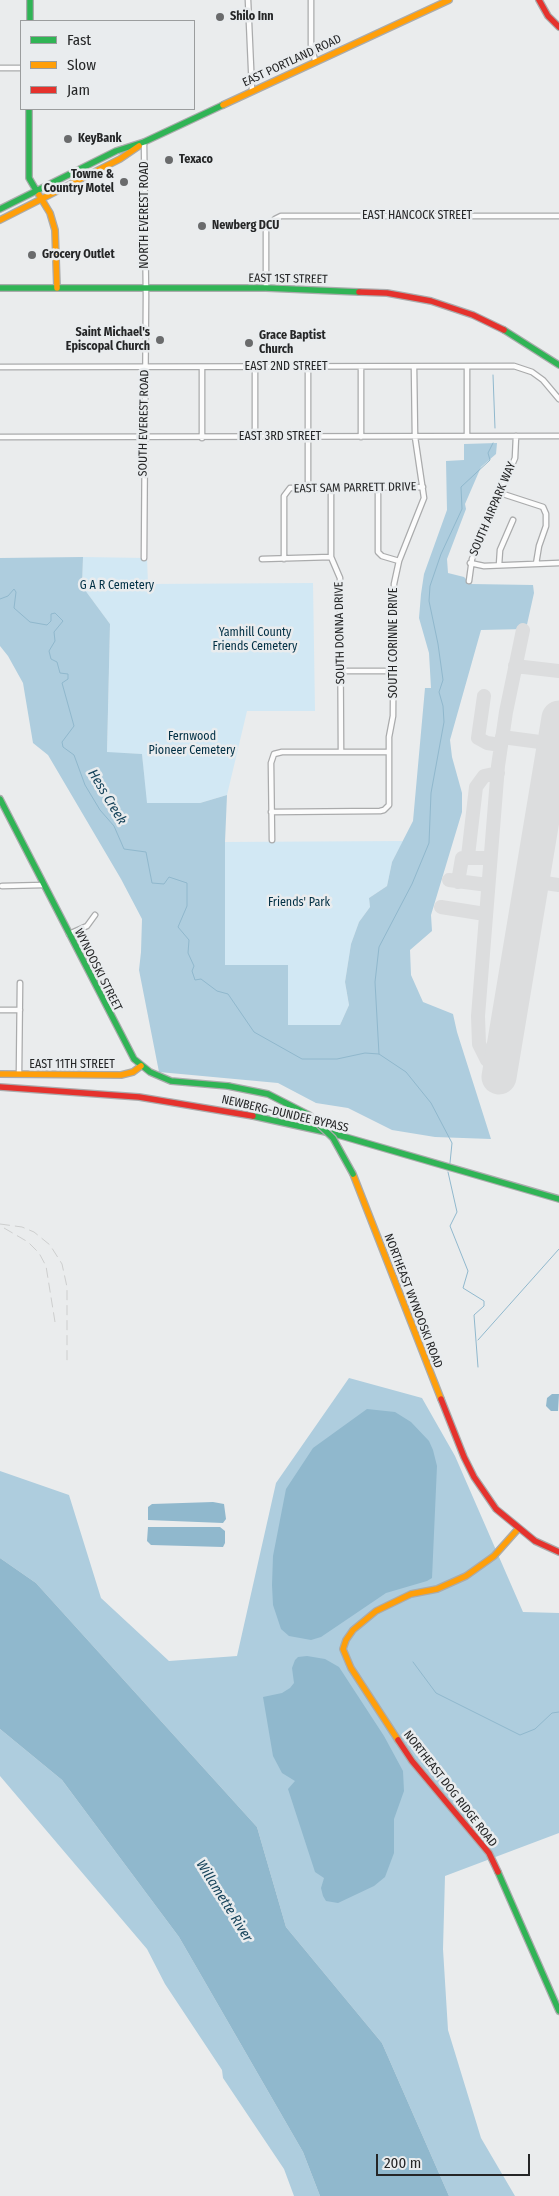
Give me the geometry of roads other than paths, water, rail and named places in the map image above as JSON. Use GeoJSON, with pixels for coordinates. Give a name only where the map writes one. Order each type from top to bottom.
{"type":"FeatureCollection","features":[{"type":"Feature","properties":{"kind":"main road"},"geometry":{"type":"LineString","coordinates":[[30,0],[30,20]]}},
{"type":"Feature","properties":{"kind":"main road","name":"EAST PORTLAND ROAD"},"geometry":{"type":"LineString","coordinates":[[0,209],[116,151],[144,142],[315,60],[450,0]]}},
{"type":"Feature","properties":{"kind":"main road"},"geometry":{"type":"LineString","coordinates":[[539,0],[548,16],[559,27]]}},
{"type":"Feature","properties":{"kind":"main road"},"geometry":{"type":"LineString","coordinates":[[30,110],[30,178],[50,213],[56,230],[57,288]]}},
{"type":"Feature","properties":{"kind":"main road","name":"EAST PORTLAND ROAD"},"geometry":{"type":"LineString","coordinates":[[0,220],[120,159],[144,142]]}},
{"type":"Feature","properties":{"kind":"main road","name":"EAST 1ST STREET"},"geometry":{"type":"LineString","coordinates":[[0,288],[266,288],[364,291],[431,301],[493,324],[535,347],[559,365]]}},
{"type":"Feature","properties":{"kind":"main road","name":"WYNOOSKI STREET"},"geometry":{"type":"LineString","coordinates":[[0,799],[128,1051],[141,1066],[156,1076],[171,1081],[228,1086]]}},
{"type":"Feature","properties":{"kind":"main road","name":"EAST 11TH STREET"},"geometry":{"type":"LineString","coordinates":[[0,1074],[121,1076],[133,1072],[141,1066]]}},
{"type":"Feature","properties":{"kind":"main road","name":"NEWBERG-DUNDEE BYPASS"},"geometry":{"type":"LineString","coordinates":[[0,1086],[80,1091],[170,1101],[271,1119],[354,1140],[559,1199]]}},
{"type":"Feature","properties":{"kind":"main road","name":"NORTHEAST WYNOOSKI ROAD"},"geometry":{"type":"LineString","coordinates":[[228,1086],[268,1094],[309,1115],[332,1138],[353,1174],[467,1466],[496,1509],[518,1529],[559,1552]]}},
{"type":"Feature","properties":{"kind":"main road","name":"NORTHEAST DOG RIDGE ROAD"},"geometry":{"type":"LineString","coordinates":[[518,1529],[494,1556],[466,1576],[437,1588],[412,1594],[376,1611],[353,1630],[346,1640],[344,1649],[351,1668],[412,1760],[489,1852],[559,2011]]}},
{"type":"Feature","properties":{"kind":"street"},"geometry":{"type":"LineString","coordinates":[[248,0],[252,90]]}},
{"type":"Feature","properties":{"kind":"street"},"geometry":{"type":"LineString","coordinates":[[311,0],[311,45],[315,60]]}},
{"type":"Feature","properties":{"kind":"street"},"geometry":{"type":"LineString","coordinates":[[0,68],[20,68]]}},
{"type":"Feature","properties":{"kind":"street","name":"NORTH EVEREST ROAD"},"geometry":{"type":"LineString","coordinates":[[144,142],[145,288]]}},
{"type":"Feature","properties":{"kind":"street","name":"EAST HANCOCK STREET"},"geometry":{"type":"LineString","coordinates":[[266,288],[266,230],[275,219],[290,216],[559,216]]}},
{"type":"Feature","properties":{"kind":"street","name":"SOUTH EVEREST ROAD"},"geometry":{"type":"LineString","coordinates":[[144,558],[145,288]]}},
{"type":"Feature","properties":{"kind":"street","name":"EAST 2ND STREET"},"geometry":{"type":"LineString","coordinates":[[0,367],[523,368],[543,380],[559,399]]}},
{"type":"Feature","properties":{"kind":"street"},"geometry":{"type":"LineString","coordinates":[[202,367],[202,438]]}},
{"type":"Feature","properties":{"kind":"street"},"geometry":{"type":"LineString","coordinates":[[255,367],[255,437]]}},
{"type":"Feature","properties":{"kind":"street"},"geometry":{"type":"LineString","coordinates":[[308,367],[308,487]]}},
{"type":"Feature","properties":{"kind":"street"},"geometry":{"type":"LineString","coordinates":[[361,367],[361,437]]}},
{"type":"Feature","properties":{"kind":"street","name":"SOUTH CORINNE DRIVE"},"geometry":{"type":"LineString","coordinates":[[272,812],[384,810],[389,802],[389,737],[393,716],[393,590],[398,560],[422,506],[423,487],[415,436],[414,367]]}},
{"type":"Feature","properties":{"kind":"street"},"geometry":{"type":"LineString","coordinates":[[467,367],[467,436]]}},
{"type":"Feature","properties":{"kind":"street","name":"SOUTH AIRPARK WAY"},"geometry":{"type":"LineString","coordinates":[[469,581],[470,563],[515,458],[516,436]]}},
{"type":"Feature","properties":{"kind":"street","name":"EAST 3RD STREET"},"geometry":{"type":"LineString","coordinates":[[0,437],[559,436]]}},
{"type":"Feature","properties":{"kind":"street","name":"EAST SAM PARRETT DRIVE"},"geometry":{"type":"LineString","coordinates":[[284,559],[284,496],[287,490],[293,487],[423,487]]}},
{"type":"Feature","properties":{"kind":"street","name":"SOUTH DONNA DRIVE"},"geometry":{"type":"LineString","coordinates":[[331,487],[331,557],[340,578],[341,752]]}},
{"type":"Feature","properties":{"kind":"street"},"geometry":{"type":"LineString","coordinates":[[378,487],[378,552],[382,556],[398,560]]}},
{"type":"Feature","properties":{"kind":"street"},"geometry":{"type":"LineString","coordinates":[[500,493],[538,504],[546,514],[546,526],[539,546],[536,564]]}},
{"type":"Feature","properties":{"kind":"street"},"geometry":{"type":"LineString","coordinates":[[499,565],[500,550],[513,520]]}},
{"type":"Feature","properties":{"kind":"street"},"geometry":{"type":"LineString","coordinates":[[262,559],[331,557]]}},
{"type":"Feature","properties":{"kind":"street"},"geometry":{"type":"LineString","coordinates":[[470,563],[499,565],[559,563]]}},
{"type":"Feature","properties":{"kind":"street"},"geometry":{"type":"LineString","coordinates":[[341,671],[393,671]]}},
{"type":"Feature","properties":{"kind":"street"},"geometry":{"type":"LineString","coordinates":[[272,840],[271,763],[274,754],[282,752],[389,752]]}},
{"type":"Feature","properties":{"kind":"street"},"geometry":{"type":"LineString","coordinates":[[2,886],[44,884]]}},
{"type":"Feature","properties":{"kind":"street"},"geometry":{"type":"LineString","coordinates":[[69,934],[87,926],[95,915]]}},
{"type":"Feature","properties":{"kind":"street"},"geometry":{"type":"LineString","coordinates":[[19,1074],[20,983]]}},
{"type":"Feature","properties":{"kind":"street"},"geometry":{"type":"LineString","coordinates":[[0,1010],[20,1010]]}},
{"type":"Feature","properties":{"kind":"water"},"geometry":{"type":"Polygon","coordinates":[[[552,1394],[559,1394],[558,1411],[551,1411],[546,1406],[547,1398],[552,1394]]]}},
{"type":"Feature","properties":{"kind":"water"},"geometry":{"type":"Polygon","coordinates":[[[367,1409],[395,1412],[411,1422],[429,1441],[433,1450],[437,1466],[432,1578],[386,1593],[321,1637],[311,1640],[289,1636],[281,1629],[273,1605],[272,1585],[273,1556],[286,1489],[313,1448],[367,1409]]]}},
{"type":"Feature","properties":{"kind":"water"},"geometry":{"type":"Polygon","coordinates":[[[213,1502],[224,1504],[226,1519],[223,1523],[148,1520],[148,1507],[152,1504],[213,1502]]]}},
{"type":"Feature","properties":{"kind":"water"},"geometry":{"type":"Polygon","coordinates":[[[148,1527],[220,1527],[225,1531],[225,1543],[223,1547],[151,1545],[147,1541],[148,1527]]]}},
{"type":"Feature","properties":{"kind":"water","name":"Willamette River"},"geometry":{"type":"Polygon","coordinates":[[[0,1558],[36,1583],[257,1827],[286,1927],[382,2043],[449,2196],[320,2196],[303,2152],[179,1937],[62,1780],[0,1729],[0,1558]]]}},
{"type":"Feature","properties":{"kind":"water"},"geometry":{"type":"Polygon","coordinates":[[[307,1656],[325,1659],[339,1667],[384,1736],[403,1771],[404,1791],[394,1819],[394,1853],[385,1877],[374,1886],[338,1903],[326,1901],[323,1896],[321,1888],[324,1878],[315,1872],[288,1789],[295,1781],[282,1773],[273,1756],[263,1697],[282,1693],[290,1688],[294,1683],[292,1668],[295,1660],[298,1657],[307,1656]]]}},
{"type":"Feature","properties":{"kind":"waterway"},"geometry":{"type":"LineString","coordinates":[[493,375],[495,428]]}},
{"type":"Feature","properties":{"kind":"waterway"},"geometry":{"type":"LineString","coordinates":[[379,1054],[375,982],[379,947],[412,884],[429,843],[431,793],[444,722],[443,706],[439,692],[443,680],[429,601],[430,586],[441,554],[462,509],[461,487],[490,460],[488,453],[493,443]]}},
{"type":"Feature","properties":{"kind":"waterway","name":"Hess Creek"},"geometry":{"type":"LineString","coordinates":[[0,599],[8,596],[14,589],[16,592],[14,608],[30,622],[47,625],[51,621],[51,614],[55,613],[63,621],[54,632],[55,641],[49,651],[51,659],[57,662],[60,673],[68,674],[68,679],[62,683],[74,726],[62,742],[63,747],[74,755],[85,785],[100,810],[114,826],[124,849],[146,852],[152,883],[164,884],[169,877],[187,883],[187,906],[178,927],[189,940],[188,953],[194,966],[192,971],[195,980],[201,979],[217,991],[228,994],[254,1032],[302,1059],[337,1059],[365,1053],[379,1054],[406,1072],[431,1103],[452,1143],[450,1163]]}},
{"type":"Feature","properties":{"kind":"waterway","name":"Hess Creek"},"geometry":{"type":"LineString","coordinates":[[448,1172],[457,1212],[450,1226],[468,1271],[463,1288],[484,1301],[484,1306],[474,1315],[478,1367]]}},
{"type":"Feature","properties":{"kind":"waterway"},"geometry":{"type":"LineString","coordinates":[[478,1340],[559,1249]]}},
{"type":"Feature","properties":{"kind":"waterway"},"geometry":{"type":"LineString","coordinates":[[413,1662],[436,1693],[520,1735],[535,1729],[552,1713],[559,1712]]}},
{"type":"Feature","properties":{"kind":"railway"},"geometry":{"type":"LineString","coordinates":[[0,1224],[22,1227],[34,1232],[50,1245],[62,1264],[67,1287],[67,1362]]}},
{"type":"Feature","properties":{"kind":"railway"},"geometry":{"type":"LineString","coordinates":[[4,1228],[28,1242],[39,1253],[46,1266],[55,1322]]}},
{"type":"Feature","properties":{"kind":"place","name":"Shilo Inn"},"geometry":{"type":"Point","coordinates":[220,17]}},
{"type":"Feature","properties":{"kind":"place","name":"KeyBank"},"geometry":{"type":"Point","coordinates":[68,139]}},
{"type":"Feature","properties":{"kind":"place","name":"Texaco"},"geometry":{"type":"Point","coordinates":[169,160]}},
{"type":"Feature","properties":{"kind":"place","name":"Towne & Country Motel"},"geometry":{"type":"Point","coordinates":[124,182]}},
{"type":"Feature","properties":{"kind":"place","name":"Newberg DCU"},"geometry":{"type":"Point","coordinates":[202,226]}},
{"type":"Feature","properties":{"kind":"place","name":"Grocery Outlet"},"geometry":{"type":"Point","coordinates":[32,255]}},
{"type":"Feature","properties":{"kind":"place","name":"Saint Michael's Episcopal Church"},"geometry":{"type":"Point","coordinates":[160,340]}},
{"type":"Feature","properties":{"kind":"place","name":"Grace Baptist Church"},"geometry":{"type":"Point","coordinates":[249,343]}},
{"type":"Feature","properties":{"kind":"park label","name":"G A R Cemetery"},"geometry":{"type":"Point","coordinates":[117,586]}},
{"type":"Feature","properties":{"kind":"park label","name":"Yamhill County Friends Cemetery"},"geometry":{"type":"Point","coordinates":[255,640]}},
{"type":"Feature","properties":{"kind":"park label","name":"Fernwood Pioneer Cemetery"},"geometry":{"type":"Point","coordinates":[192,744]}},
{"type":"Feature","properties":{"kind":"park label","name":"Friends' Park"},"geometry":{"type":"Point","coordinates":[299,903]}}]}
